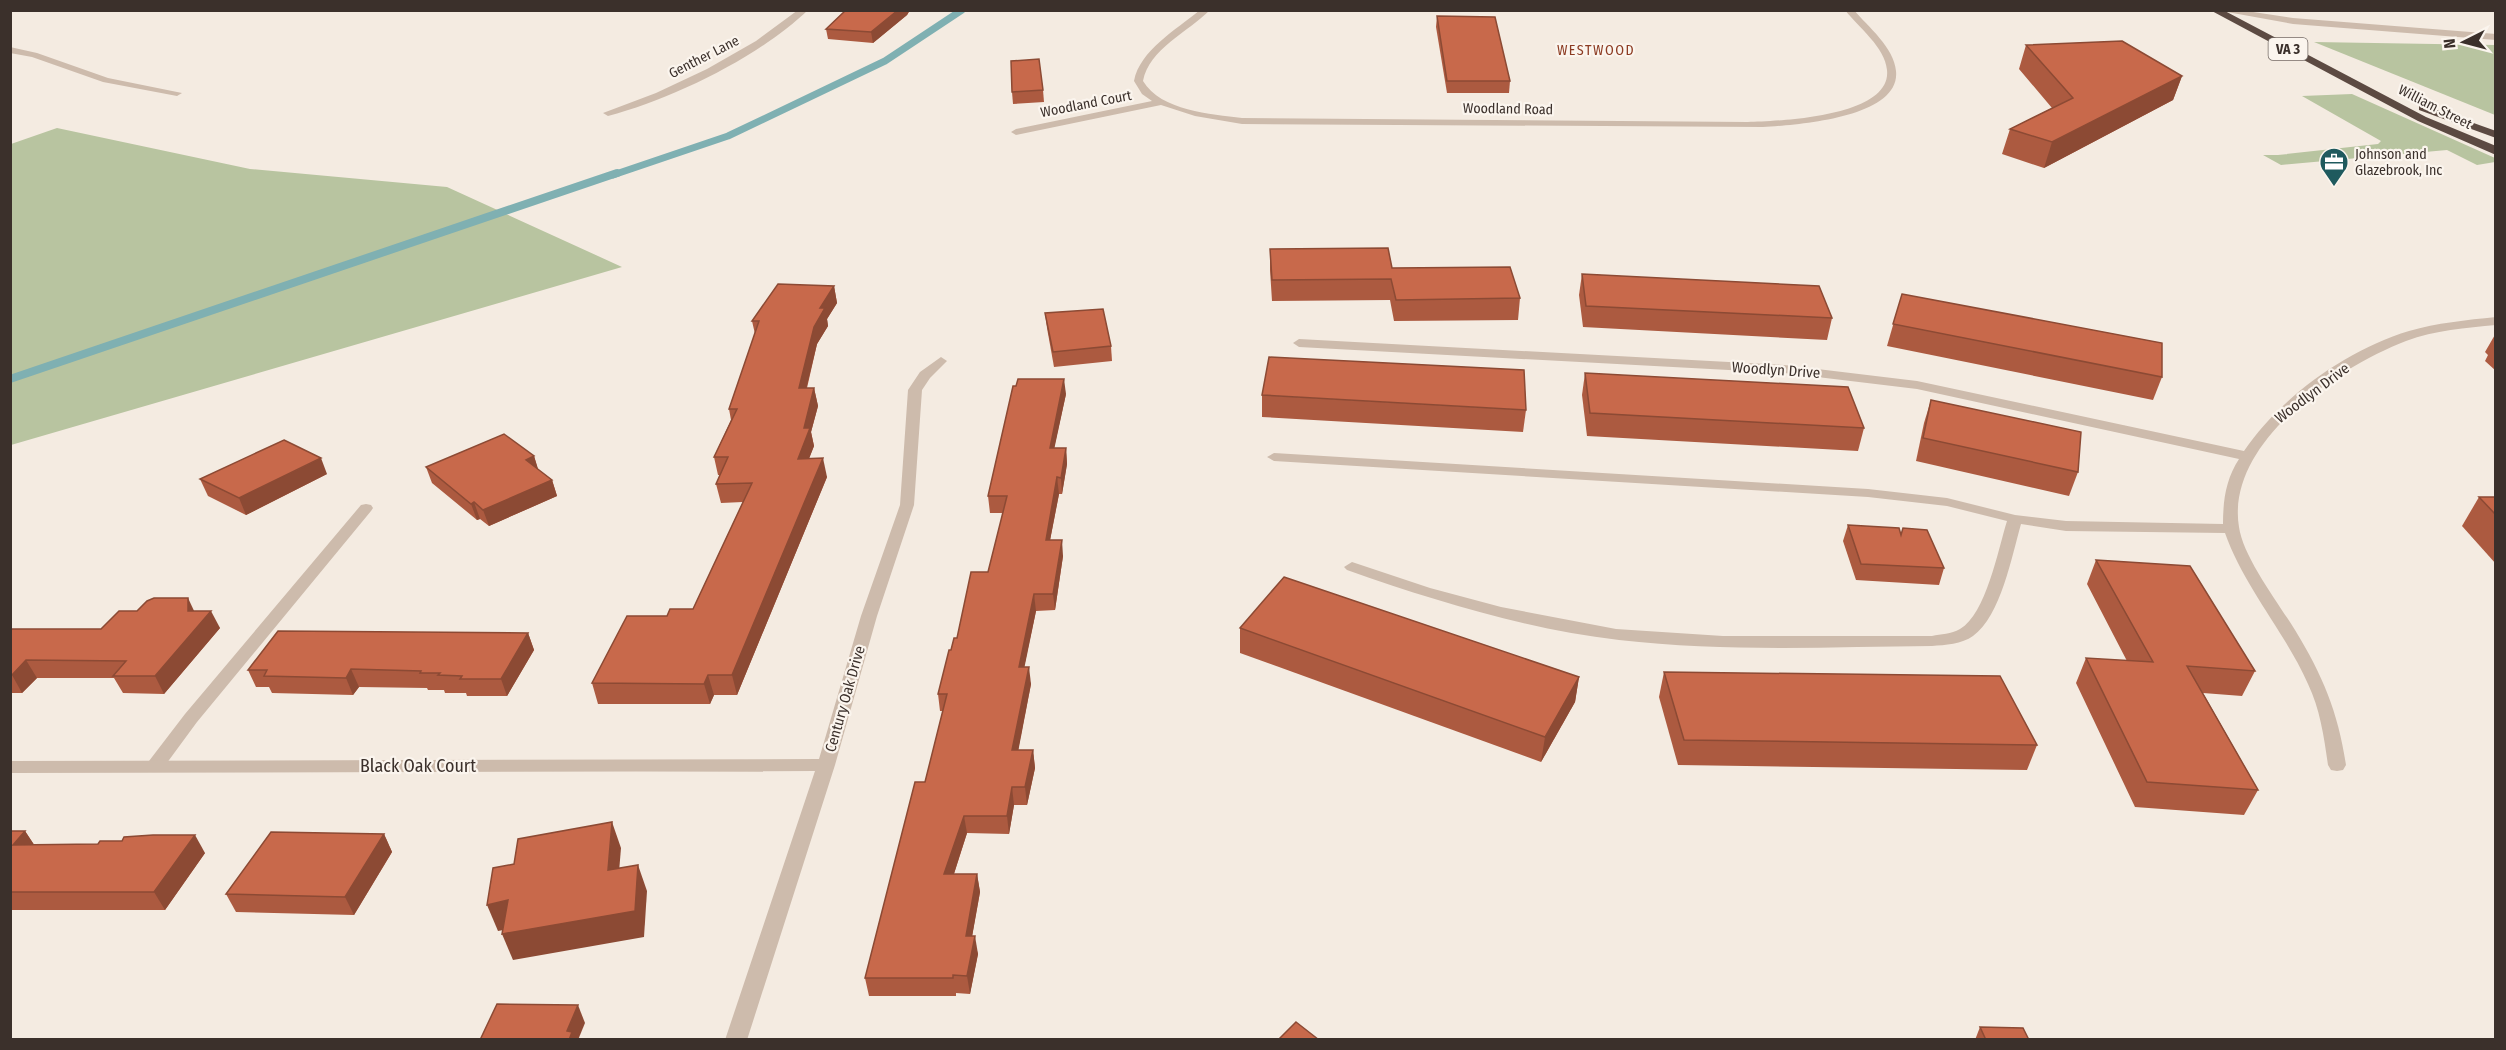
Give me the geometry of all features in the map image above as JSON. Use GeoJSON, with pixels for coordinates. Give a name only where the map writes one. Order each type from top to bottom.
{"type":"FeatureCollection","features":[{"type":"Feature","properties":{"kind":"highway","name":"William Street"},"geometry":{"type":"LineString","coordinates":[[2217,10],[2444,129],[2496,151]]}},
{"type":"Feature","properties":{"kind":"highway","name":"William Street"},"geometry":{"type":"LineString","coordinates":[[2362,86],[2496,135]]}},
{"type":"Feature","properties":{"kind":"street","name":"Genther Lane"},"geometry":{"type":"LineString","coordinates":[[608,113],[662,93],[724,63],[775,33],[804,10]]}},
{"type":"Feature","properties":{"kind":"street","name":"Woodland Road"},"geometry":{"type":"LineString","coordinates":[[1206,10],[1147,62],[1138,78],[1140,88],[1162,102],[1196,115],[1242,121],[1748,125],[1797,122],[1852,110],[1872,102],[1891,85],[1893,73],[1888,58],[1849,10]]}},
{"type":"Feature","properties":{"kind":"street"},"geometry":{"type":"LineString","coordinates":[[2217,10],[2358,27],[2496,37]]}},
{"type":"Feature","properties":{"kind":"street"},"geometry":{"type":"LineString","coordinates":[[10,50],[34,55],[106,80],[177,93]]}},
{"type":"Feature","properties":{"kind":"street","name":"Woodland Court"},"geometry":{"type":"LineString","coordinates":[[1016,132],[1162,102]]}},
{"type":"Feature","properties":{"kind":"street","name":"Woodlyn Drive"},"geometry":{"type":"LineString","coordinates":[[2337,765],[2332,734],[2316,683],[2244,560],[2231,529],[2228,507],[2230,494],[2246,456],[2274,420],[2314,387],[2355,360],[2402,338],[2427,331],[2496,321]]}},
{"type":"Feature","properties":{"kind":"street","name":"Woodlyn Drive"},"geometry":{"type":"LineString","coordinates":[[1299,343],[1784,369],[1842,375],[1917,385],[2246,456]]}},
{"type":"Feature","properties":{"kind":"street","name":"Century Oak Drive"},"geometry":{"type":"LineString","coordinates":[[736,1040],[826,765],[869,616],[907,505],[915,390],[925,375],[941,361]]}},
{"type":"Feature","properties":{"kind":"street"},"geometry":{"type":"LineString","coordinates":[[1274,457],[1868,493],[1947,502],[2014,519],[2066,526],[2231,529]]}},
{"type":"Feature","properties":{"kind":"street"},"geometry":{"type":"LineString","coordinates":[[155,766],[191,718],[366,508]]}},
{"type":"Feature","properties":{"kind":"street"},"geometry":{"type":"LineString","coordinates":[[1352,567],[1461,602],[1573,627],[1653,638],[1932,641],[1955,638],[1971,630],[1992,593],[2014,519]]}},
{"type":"Feature","properties":{"kind":"street","name":"Black Oak Court"},"geometry":{"type":"LineString","coordinates":[[10,767],[826,765]]}},
{"type":"Feature","properties":{"kind":"green space"},"geometry":{"type":"Polygon","coordinates":[[[2314,42],[2495,45],[2495,115],[2314,42]]]}},
{"type":"Feature","properties":{"kind":"green space"},"geometry":{"type":"Polygon","coordinates":[[[2352,94],[2495,158],[2495,162],[2477,165],[2447,150],[2281,165],[2263,155],[2378,144],[2381,141],[2302,96],[2352,94]]]}},
{"type":"Feature","properties":{"kind":"green space"},"geometry":{"type":"Polygon","coordinates":[[[57,128],[250,169],[447,187],[622,267],[11,445],[11,144],[57,128]]]}},
{"type":"Feature","properties":{"kind":"building"},"geometry":{"type":"Polygon","coordinates":[[[846,10],[898,10],[871,32],[826,29],[846,10]]]}},
{"type":"Feature","properties":{"kind":"building"},"geometry":{"type":"Polygon","coordinates":[[[1437,16],[1495,17],[1510,81],[1447,81],[1437,16]]]}},
{"type":"Feature","properties":{"kind":"building"},"geometry":{"type":"Polygon","coordinates":[[[2122,41],[2182,76],[2052,142],[2010,129],[2073,98],[2026,45],[2122,41]]]}},
{"type":"Feature","properties":{"kind":"building"},"geometry":{"type":"Polygon","coordinates":[[[1039,59],[1043,90],[1012,92],[1011,61],[1039,59]]]}},
{"type":"Feature","properties":{"kind":"building"},"geometry":{"type":"Polygon","coordinates":[[[1388,248],[1392,268],[1510,267],[1520,298],[1396,300],[1391,279],[1272,280],[1270,249],[1388,248]]]}},
{"type":"Feature","properties":{"kind":"building"},"geometry":{"type":"Polygon","coordinates":[[[1582,274],[1819,286],[1832,318],[1586,306],[1582,274]]]}},
{"type":"Feature","properties":{"kind":"building"},"geometry":{"type":"Polygon","coordinates":[[[778,284],[834,286],[820,308],[825,308],[814,327],[799,388],[814,388],[804,428],[810,428],[798,459],[823,458],[732,675],[708,675],[704,684],[592,683],[627,616],[667,616],[670,609],[693,609],[752,483],[716,484],[728,457],[714,457],[737,409],[729,409],[759,321],[752,321],[778,284]]]}},
{"type":"Feature","properties":{"kind":"building"},"geometry":{"type":"Polygon","coordinates":[[[1902,294],[2162,343],[2162,377],[1893,324],[1902,294]]]}},
{"type":"Feature","properties":{"kind":"building"},"geometry":{"type":"Polygon","coordinates":[[[1103,309],[1111,346],[1053,352],[1045,313],[1103,309]]]}},
{"type":"Feature","properties":{"kind":"building"},"geometry":{"type":"Polygon","coordinates":[[[1269,357],[1524,370],[1526,410],[1262,395],[1269,357]]]}},
{"type":"Feature","properties":{"kind":"building"},"geometry":{"type":"Polygon","coordinates":[[[1585,373],[1848,387],[1864,428],[1590,413],[1585,373]]]}},
{"type":"Feature","properties":{"kind":"building"},"geometry":{"type":"Polygon","coordinates":[[[1018,379],[1064,379],[1050,448],[1066,448],[1061,478],[1057,477],[1046,540],[1062,540],[1053,594],[1034,594],[1019,667],[1029,667],[1012,750],[1033,750],[1025,787],[1012,787],[1007,816],[964,816],[944,874],[977,874],[966,936],[975,936],[967,976],[865,978],[915,782],[925,782],[947,694],[938,694],[949,650],[951,650],[954,638],[957,638],[971,572],[988,572],[1007,496],[988,496],[1013,386],[1016,386],[1018,379]]]}},
{"type":"Feature","properties":{"kind":"building"},"geometry":{"type":"Polygon","coordinates":[[[1931,400],[2081,432],[2078,472],[1923,438],[1931,400]]]}},
{"type":"Feature","properties":{"kind":"building"},"geometry":{"type":"Polygon","coordinates":[[[504,434],[534,456],[526,460],[552,480],[483,510],[474,502],[471,504],[426,467],[504,434]]]}},
{"type":"Feature","properties":{"kind":"building"},"geometry":{"type":"Polygon","coordinates":[[[284,440],[321,458],[239,498],[200,479],[284,440]]]}},
{"type":"Feature","properties":{"kind":"building"},"geometry":{"type":"Polygon","coordinates":[[[2479,497],[2496,497],[2496,515],[2479,497]]]}},
{"type":"Feature","properties":{"kind":"building"},"geometry":{"type":"Polygon","coordinates":[[[1848,525],[1899,528],[1901,535],[1903,528],[1927,530],[1944,568],[1861,564],[1848,525]]]}},
{"type":"Feature","properties":{"kind":"building"},"geometry":{"type":"Polygon","coordinates":[[[2096,560],[2190,566],[2255,671],[2187,666],[2258,790],[2147,782],[2086,658],[2153,662],[2096,560]]]}},
{"type":"Feature","properties":{"kind":"building"},"geometry":{"type":"Polygon","coordinates":[[[1284,577],[1579,677],[1545,737],[1240,628],[1284,577]]]}},
{"type":"Feature","properties":{"kind":"building"},"geometry":{"type":"Polygon","coordinates":[[[154,598],[188,598],[188,611],[211,611],[155,676],[113,676],[126,661],[26,660],[10,675],[10,629],[101,629],[119,611],[137,611],[147,601],[154,598]]]}},
{"type":"Feature","properties":{"kind":"building"},"geometry":{"type":"Polygon","coordinates":[[[278,631],[528,633],[501,679],[460,679],[462,676],[420,673],[421,671],[351,669],[346,678],[264,676],[267,670],[248,670],[278,631]]]}},
{"type":"Feature","properties":{"kind":"building"},"geometry":{"type":"Polygon","coordinates":[[[1664,672],[2000,676],[2037,745],[1684,740],[1664,672]]]}},
{"type":"Feature","properties":{"kind":"building"},"geometry":{"type":"Polygon","coordinates":[[[612,822],[608,870],[638,865],[635,911],[502,934],[508,900],[487,905],[493,868],[514,864],[518,839],[612,822]]]}},
{"type":"Feature","properties":{"kind":"building"},"geometry":{"type":"Polygon","coordinates":[[[10,831],[25,831],[13,845],[98,844],[100,841],[122,841],[124,837],[195,835],[154,892],[10,892],[10,831]]]}},
{"type":"Feature","properties":{"kind":"building"},"geometry":{"type":"Polygon","coordinates":[[[271,832],[384,834],[345,897],[226,894],[271,832]]]}},
{"type":"Feature","properties":{"kind":"building"},"geometry":{"type":"Polygon","coordinates":[[[497,1004],[578,1005],[567,1031],[572,1032],[569,1040],[480,1040],[497,1004]]]}},
{"type":"Feature","properties":{"kind":"building"},"geometry":{"type":"Polygon","coordinates":[[[1296,1022],[1319,1040],[1278,1040],[1296,1022]]]}},
{"type":"Feature","properties":{"kind":"building"},"geometry":{"type":"Polygon","coordinates":[[[1980,1027],[2023,1028],[2029,1040],[1986,1040],[1980,1027]]]}},
{"type":"Feature","properties":{"kind":"waterway"},"geometry":{"type":"LineString","coordinates":[[613,175],[728,136],[885,61],[962,10]]}},
{"type":"Feature","properties":{"kind":"waterway"},"geometry":{"type":"LineString","coordinates":[[10,379],[617,173]]}},
{"type":"Feature","properties":{"kind":"place","name":"Johnson and Glazebrook, Inc"},"geometry":{"type":"Point","coordinates":[2334,188]}},
{"type":"Feature","properties":{"kind":"district","name":"WESTWOOD"},"geometry":{"type":"Point","coordinates":[1596,50]}}]}
